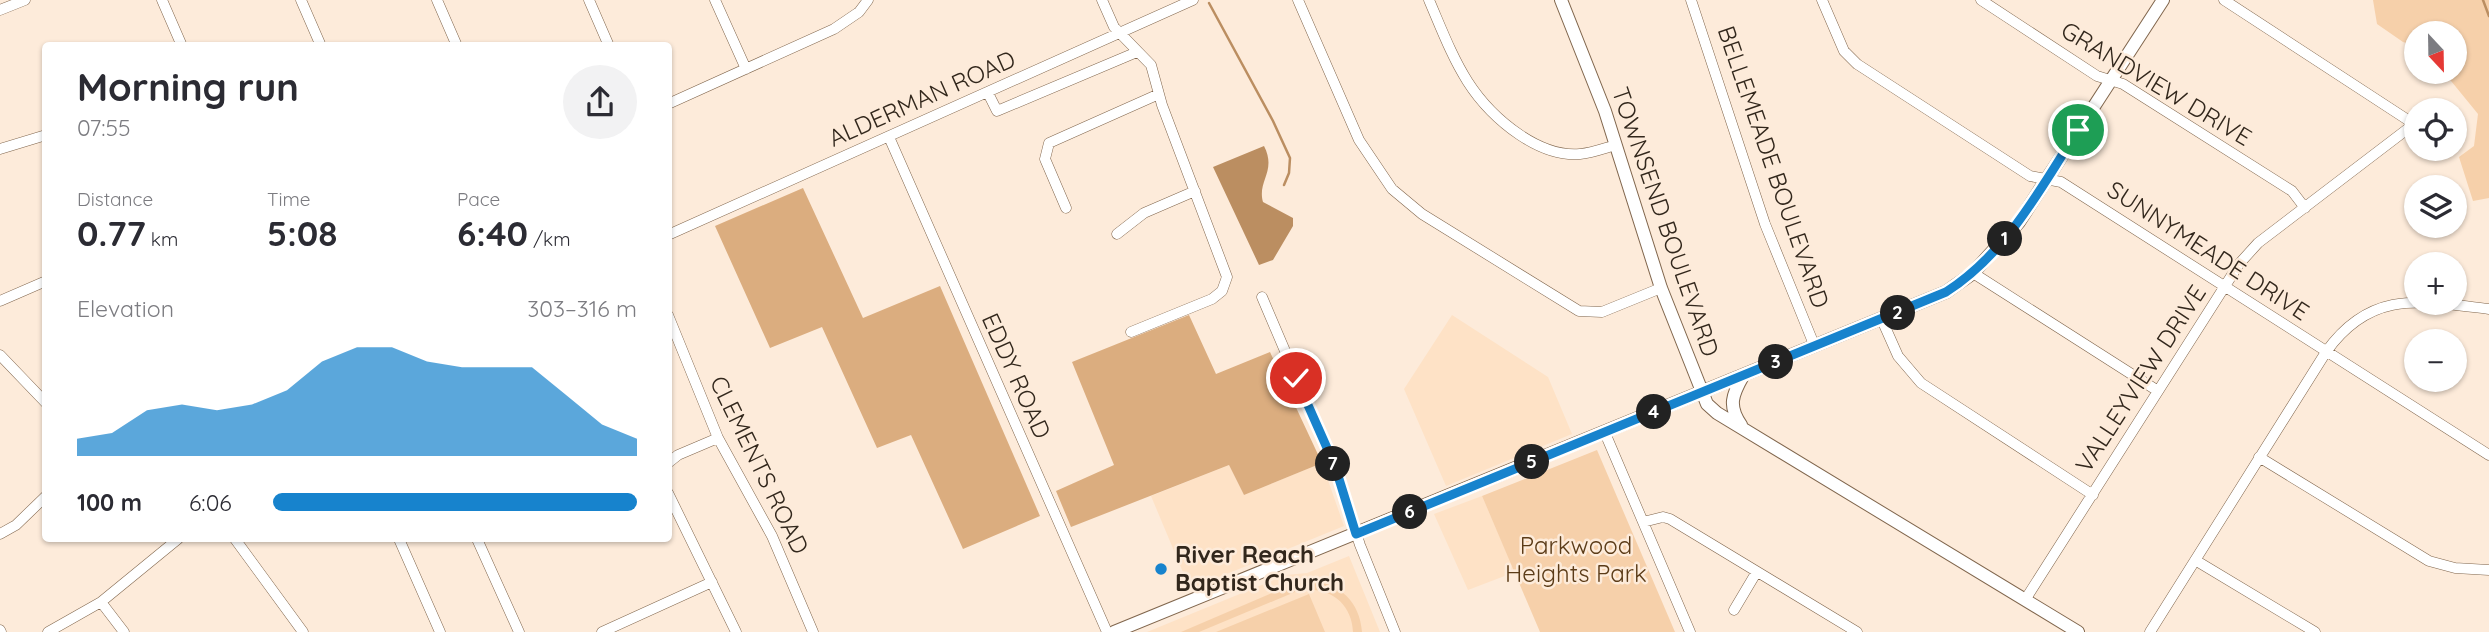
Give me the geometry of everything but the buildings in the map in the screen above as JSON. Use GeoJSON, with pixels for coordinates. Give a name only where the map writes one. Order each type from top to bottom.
{"type":"FeatureCollection","features":[{"type":"Feature","properties":{"kind":"street"},"geometry":{"type":"LineString","coordinates":[[0,10],[25,0]]}},
{"type":"Feature","properties":{"kind":"street"},"geometry":{"type":"LineString","coordinates":[[162,0],[180,42]]}},
{"type":"Feature","properties":{"kind":"street"},"geometry":{"type":"LineString","coordinates":[[301,0],[319,42]]}},
{"type":"Feature","properties":{"kind":"street"},"geometry":{"type":"LineString","coordinates":[[437,0],[455,42]]}},
{"type":"Feature","properties":{"kind":"street"},"geometry":{"type":"LineString","coordinates":[[589,0],[607,42]]}},
{"type":"Feature","properties":{"kind":"street"},"geometry":{"type":"LineString","coordinates":[[715,0],[746,69]]}},
{"type":"Feature","properties":{"kind":"street"},"geometry":{"type":"LineString","coordinates":[[672,102],[847,23],[869,0]]}},
{"type":"Feature","properties":{"kind":"street"},"geometry":{"type":"LineString","coordinates":[[1102,0],[1114,27],[1151,65],[1159,94],[1225,269],[1225,286],[1212,299],[1131,332]]}},
{"type":"Feature","properties":{"kind":"street","name":"ALDERMAN ROAD"},"geometry":{"type":"LineString","coordinates":[[672,233],[1193,0]]}},
{"type":"Feature","properties":{"kind":"street"},"geometry":{"type":"LineString","coordinates":[[1298,0],[1359,140],[1378,173],[1407,203],[1579,311],[1602,312],[1661,289]]}},
{"type":"Feature","properties":{"kind":"street"},"geometry":{"type":"LineString","coordinates":[[1429,0],[1462,76],[1490,112],[1507,126],[1545,149],[1562,153],[1579,154],[1616,145]]}},
{"type":"Feature","properties":{"kind":"street","name":"TOWNSEND BOULEVARD"},"geometry":{"type":"LineString","coordinates":[[1561,0],[1616,145],[1661,289],[1702,393],[1717,413],[2078,632]]}},
{"type":"Feature","properties":{"kind":"street","name":"BELLEMEADE BOULEVARD"},"geometry":{"type":"LineString","coordinates":[[1691,0],[1765,224],[1815,347]]}},
{"type":"Feature","properties":{"kind":"street","name":"SUNNYMEADE DRIVE"},"geometry":{"type":"LineString","coordinates":[[1822,0],[1844,51],[1857,64],[2030,176],[2060,182],[2489,455]]}},
{"type":"Feature","properties":{"kind":"street","name":"GRANDVIEW DRIVE"},"geometry":{"type":"LineString","coordinates":[[1981,0],[2097,76],[2123,84],[2292,191],[2305,208]]}},
{"type":"Feature","properties":{"kind":"street"},"geometry":{"type":"LineString","coordinates":[[1114,632],[1946,292],[1973,273],[2019,222],[2163,0]]}},
{"type":"Feature","properties":{"kind":"street","name":"VALLEYVIEW DRIVE"},"geometry":{"type":"LineString","coordinates":[[2025,600],[2239,264],[2258,243],[2414,124],[2224,0]]}},
{"type":"Feature","properties":{"kind":"street"},"geometry":{"type":"LineString","coordinates":[[988,93],[997,111],[1135,49]]}},
{"type":"Feature","properties":{"kind":"street"},"geometry":{"type":"LineString","coordinates":[[1066,208],[1045,159],[1049,143],[1159,94]]}},
{"type":"Feature","properties":{"kind":"street"},"geometry":{"type":"LineString","coordinates":[[0,149],[42,136]]}},
{"type":"Feature","properties":{"kind":"street","name":"EDDY ROAD"},"geometry":{"type":"LineString","coordinates":[[889,137],[1107,632]]}},
{"type":"Feature","properties":{"kind":"street"},"geometry":{"type":"LineString","coordinates":[[1117,234],[1144,213],[1195,191]]}},
{"type":"Feature","properties":{"kind":"street"},"geometry":{"type":"LineString","coordinates":[[1973,273],[2158,391]]}},
{"type":"Feature","properties":{"kind":"street"},"geometry":{"type":"LineString","coordinates":[[0,301],[42,283]]}},
{"type":"Feature","properties":{"kind":"street"},"geometry":{"type":"LineString","coordinates":[[1262,297],[1335,466],[1356,534],[1395,632]]}},
{"type":"Feature","properties":{"kind":"street"},"geometry":{"type":"LineString","coordinates":[[2150,632],[2326,352],[2351,322],[2370,310],[2392,303],[2489,309]]}},
{"type":"Feature","properties":{"kind":"street"},"geometry":{"type":"LineString","coordinates":[[1882,320],[1898,356],[1921,383],[2092,495]]}},
{"type":"Feature","properties":{"kind":"street","name":"CLEMENTS ROAD"},"geometry":{"type":"LineString","coordinates":[[672,325],[718,438],[772,536],[813,632]]}},
{"type":"Feature","properties":{"kind":"street"},"geometry":{"type":"LineString","coordinates":[[0,355],[42,399]]}},
{"type":"Feature","properties":{"kind":"street"},"geometry":{"type":"LineString","coordinates":[[1743,375],[1731,400],[1733,414],[1743,429]]}},
{"type":"Feature","properties":{"kind":"street"},"geometry":{"type":"LineString","coordinates":[[1605,433],[1690,632]]}},
{"type":"Feature","properties":{"kind":"street"},"geometry":{"type":"LineString","coordinates":[[672,460],[718,438]]}},
{"type":"Feature","properties":{"kind":"street"},"geometry":{"type":"LineString","coordinates":[[2259,457],[2429,561],[2455,568],[2489,570]]}},
{"type":"Feature","properties":{"kind":"street"},"geometry":{"type":"LineString","coordinates":[[0,534],[16,526],[42,500]]}},
{"type":"Feature","properties":{"kind":"street"},"geometry":{"type":"LineString","coordinates":[[672,501],[736,632]]}},
{"type":"Feature","properties":{"kind":"street"},"geometry":{"type":"LineString","coordinates":[[1643,522],[1656,517],[1671,519],[1857,632]]}},
{"type":"Feature","properties":{"kind":"street"},"geometry":{"type":"LineString","coordinates":[[48,632],[101,602],[174,542]]}},
{"type":"Feature","properties":{"kind":"street"},"geometry":{"type":"LineString","coordinates":[[237,542],[303,632]]}},
{"type":"Feature","properties":{"kind":"street"},"geometry":{"type":"LineString","coordinates":[[400,542],[440,632]]}},
{"type":"Feature","properties":{"kind":"street"},"geometry":{"type":"LineString","coordinates":[[478,542],[519,632]]}},
{"type":"Feature","properties":{"kind":"street"},"geometry":{"type":"LineString","coordinates":[[2195,559],[2315,632]]}},
{"type":"Feature","properties":{"kind":"street"},"geometry":{"type":"LineString","coordinates":[[1734,610],[1756,573]]}},
{"type":"Feature","properties":{"kind":"street"},"geometry":{"type":"LineString","coordinates":[[602,632],[712,582]]}},
{"type":"Feature","properties":{"kind":"street"},"geometry":{"type":"LineString","coordinates":[[101,602],[124,632]]}},
{"type":"Feature","properties":{"kind":"shaded area"},"geometry":{"type":"Polygon","coordinates":[[[1264,146],[1268,169],[1262,188],[1263,202],[1293,218],[1293,226],[1273,260],[1259,265],[1213,167],[1264,146]]]}},
{"type":"Feature","properties":{"kind":"shaded area"},"geometry":{"type":"Polygon","coordinates":[[[803,188],[863,318],[940,286],[1040,516],[963,549],[911,435],[877,448],[822,327],[770,348],[715,226],[803,188]]]}},
{"type":"Feature","properties":{"kind":"shaded area"},"geometry":{"type":"Polygon","coordinates":[[[1189,315],[1216,374],[1270,352],[1322,463],[1244,495],[1229,465],[1071,527],[1056,491],[1114,465],[1072,362],[1189,315]]]}},
{"type":"Feature","properties":{"kind":"shaded area"},"geometry":{"type":"Polygon","coordinates":[[[1452,315],[1548,377],[1572,434],[1446,486],[1404,389],[1452,315]]]}},
{"type":"Feature","properties":{"kind":"shaded area"},"geometry":{"type":"Polygon","coordinates":[[[1322,463],[1344,526],[1190,589],[1151,496],[1229,465],[1244,495],[1322,463]]]}},
{"type":"Feature","properties":{"kind":"shaded area"},"geometry":{"type":"Polygon","coordinates":[[[1482,496],[1515,572],[1468,590],[1434,514],[1482,496]]]}},
{"type":"Feature","properties":{"kind":"shaded area"},"geometry":{"type":"Polygon","coordinates":[[[1349,556],[1380,632],[1147,632],[1286,575],[1307,573],[1349,556]]]}},
{"type":"Feature","properties":{"kind":"green space"},"geometry":{"type":"Polygon","coordinates":[[[2373,0],[2489,0],[2489,198],[2473,201],[2467,175],[2460,161],[2467,161],[2467,151],[2474,146],[2478,114],[2454,84],[2468,84],[2468,21],[2404,21],[2404,42],[2377,24],[2373,0]]]}},
{"type":"Feature","properties":{"kind":"green space","name":"Parkwood Heights Park"},"geometry":{"type":"Polygon","coordinates":[[[1597,450],[1675,632],[1540,632],[1482,496],[1597,450]]]}},
{"type":"Feature","properties":{"kind":"green space"},"geometry":{"type":"Polygon","coordinates":[[[1311,581],[1331,586],[1347,596],[1357,612],[1362,632],[1353,632],[1348,611],[1335,597],[1317,590],[1306,590],[1295,592],[1199,632],[1181,632],[1293,584],[1311,581]]]}},
{"type":"Feature","properties":{"kind":"green space"},"geometry":{"type":"Polygon","coordinates":[[[1309,594],[1325,632],[1216,632],[1309,594]]]}},
{"type":"Feature","properties":{"kind":"waterway"},"geometry":{"type":"LineString","coordinates":[[2483,0],[2489,16]]}},
{"type":"Feature","properties":{"kind":"waterway"},"geometry":{"type":"LineString","coordinates":[[1209,3],[1290,158],[1289,173],[1284,185]]}},
{"type":"Feature","properties":{"kind":"place","name":"River Reach Baptist Church"},"geometry":{"type":"Point","coordinates":[1161,569]}},
{"type":"Feature","properties":{"kind":"route"},"geometry":{"type":"LineString","coordinates":[[1296,378],[1335,466],[1356,534],[1946,292],[1973,273],[1994,253],[2019,222],[2078,130]]}}]}
